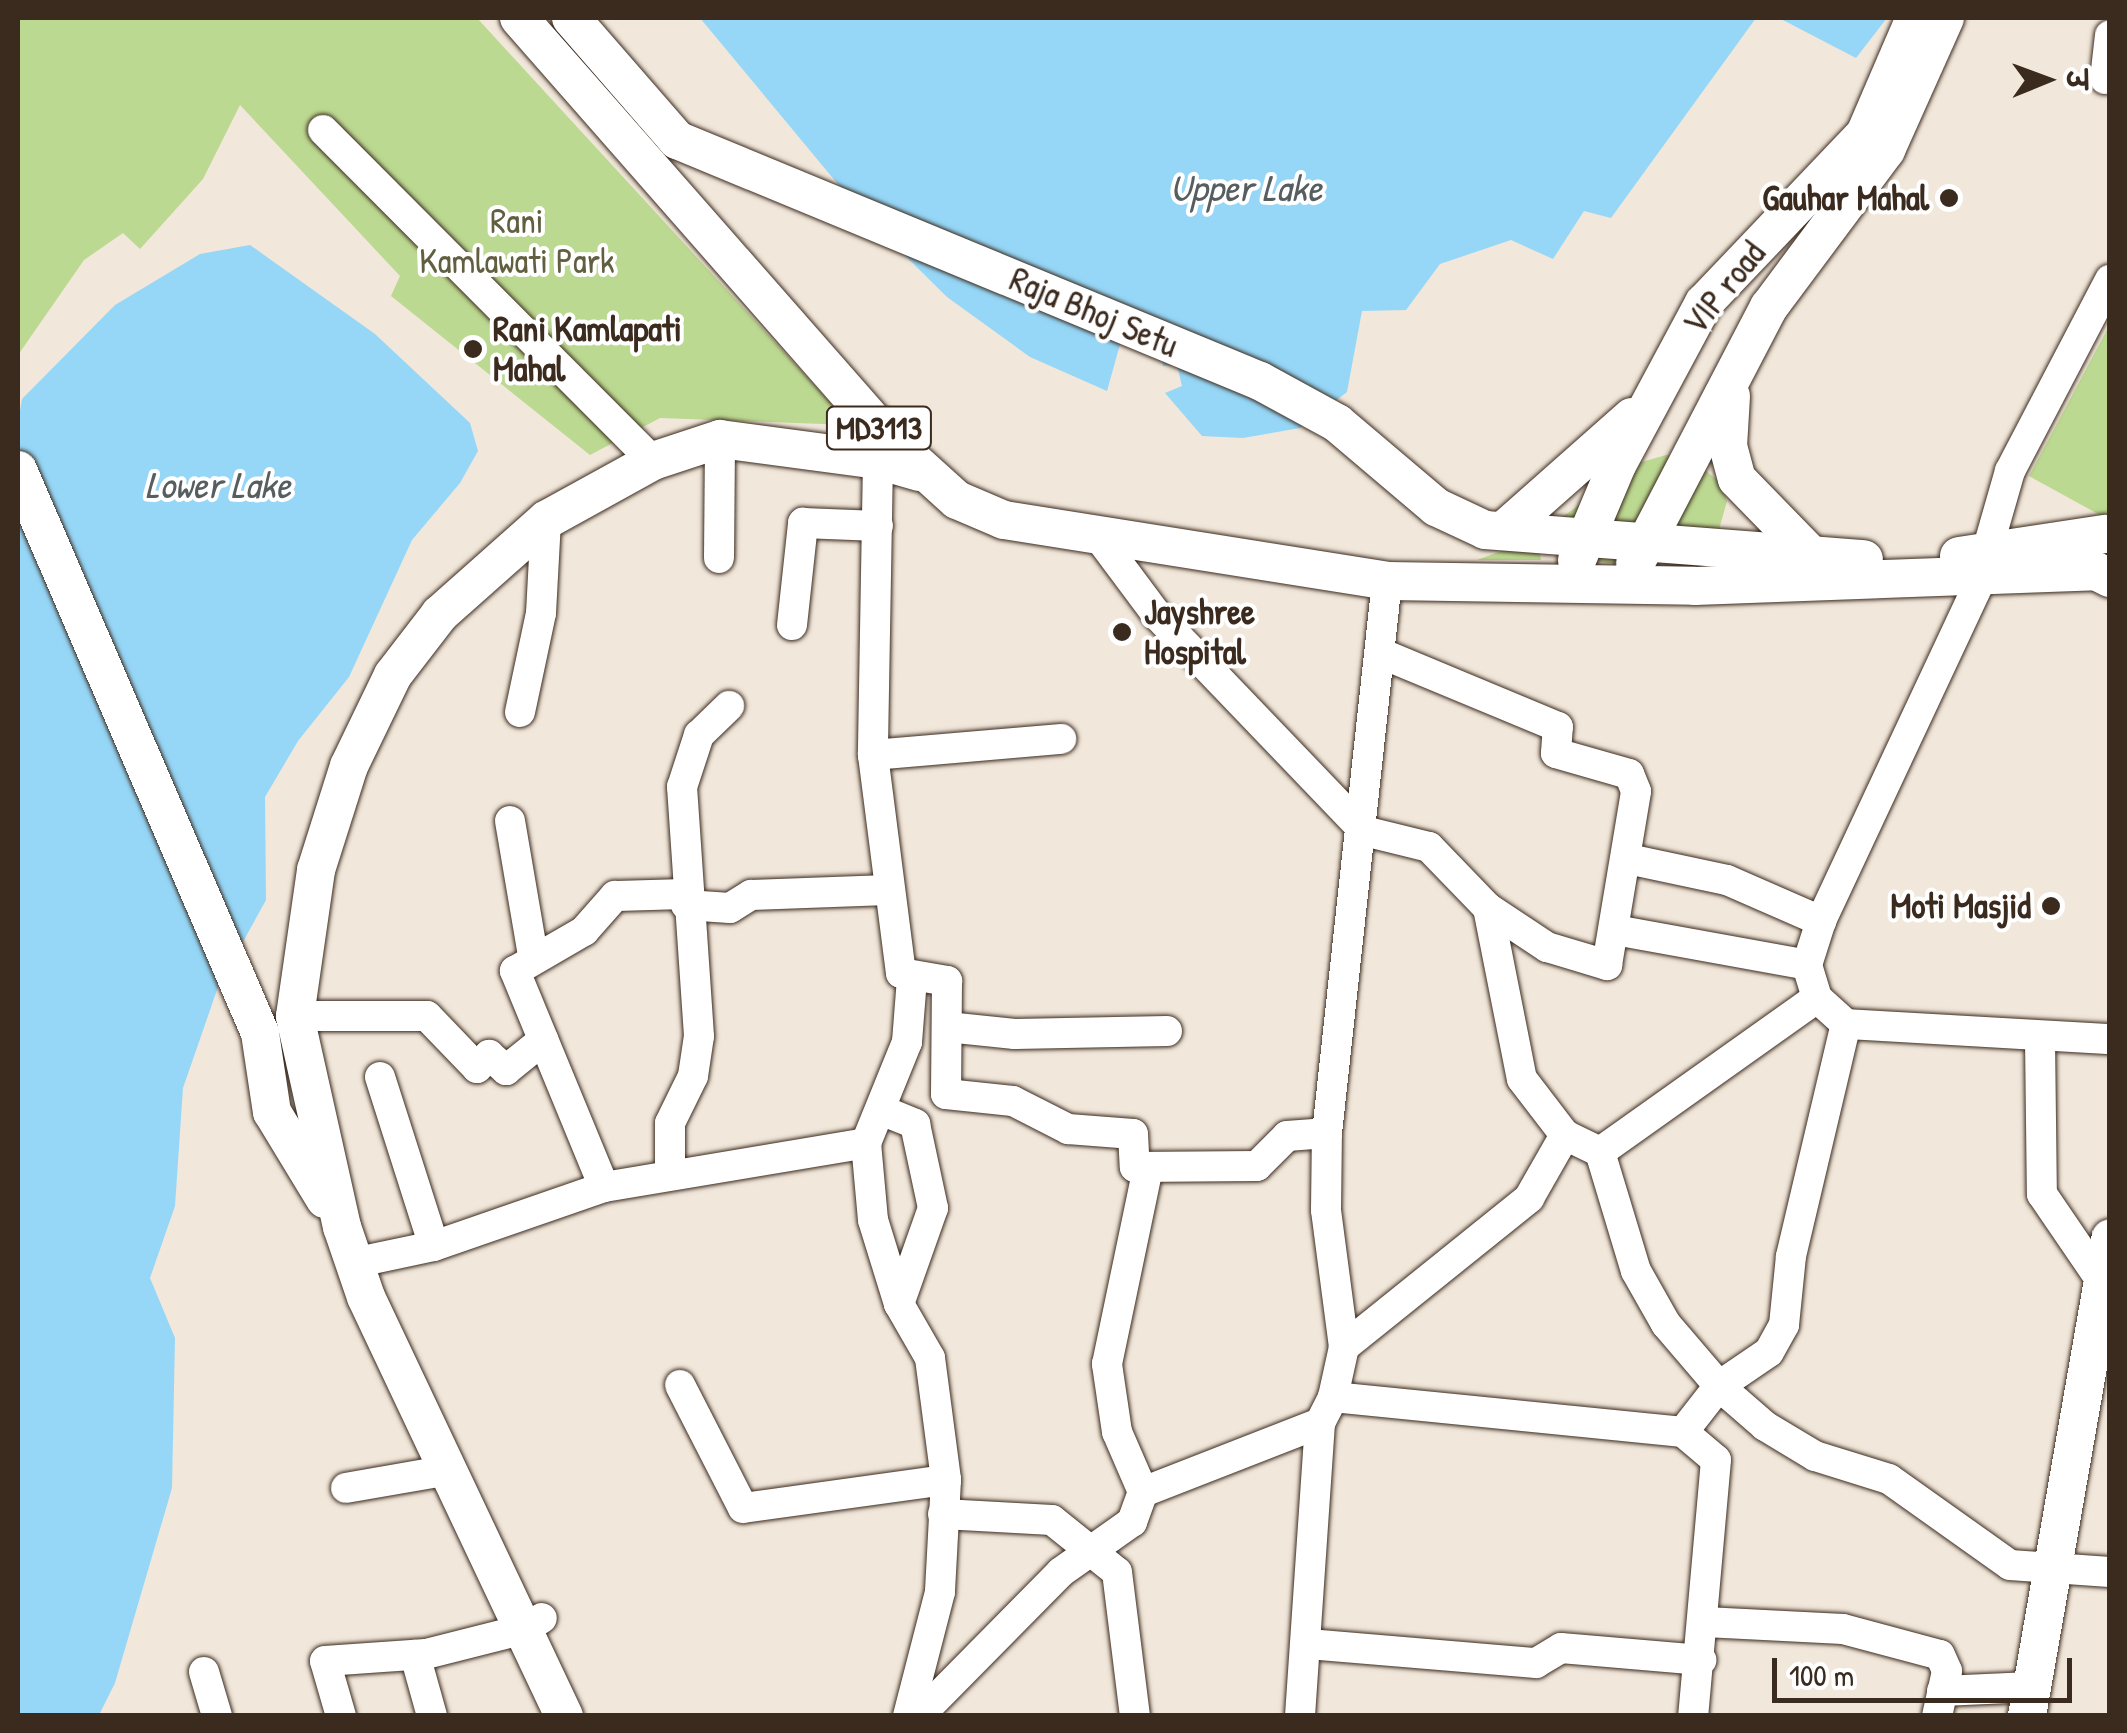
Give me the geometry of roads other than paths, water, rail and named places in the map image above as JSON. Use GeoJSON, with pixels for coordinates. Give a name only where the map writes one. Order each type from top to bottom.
{"type":"FeatureCollection","features":[{"type":"Feature","properties":{"kind":"main road","name":"MD3113"},"geometry":{"type":"LineString","coordinates":[[519,18],[722,254],[926,474],[956,500],[1004,520],[1100,540],[1387,581]]}},
{"type":"Feature","properties":{"kind":"main road","name":"Raja Bhoj Setu"},"geometry":{"type":"LineString","coordinates":[[571,18],[677,140],[1260,381],[1337,424],[1436,506],[1494,530],[1875,560],[1985,563]]}},
{"type":"Feature","properties":{"kind":"main road","name":"VIP road"},"geometry":{"type":"LineString","coordinates":[[1627,585],[1644,544],[1769,306],[1886,150],[1909,70],[1915,18]]}},
{"type":"Feature","properties":{"kind":"main road","name":"VIP road"},"geometry":{"type":"LineString","coordinates":[[1568,584],[1648,402],[1704,303],[1865,134],[1945,18]]}},
{"type":"Feature","properties":{"kind":"main road"},"geometry":{"type":"LineString","coordinates":[[1732,378],[1728,446],[1737,479],[1808,552]]}},
{"type":"Feature","properties":{"kind":"main road"},"geometry":{"type":"LineString","coordinates":[[1494,530],[1648,402]]}},
{"type":"Feature","properties":{"kind":"main road"},"geometry":{"type":"LineString","coordinates":[[342,1227],[295,1016],[316,870],[349,766],[393,675],[440,614],[546,520],[653,460],[720,439],[878,460],[926,474]]}},
{"type":"Feature","properties":{"kind":"main road"},"geometry":{"type":"LineString","coordinates":[[18,470],[251,1011],[272,1112],[342,1227],[358,1262],[366,1297],[449,1470],[585,1716]]}},
{"type":"Feature","properties":{"kind":"main road"},"geometry":{"type":"LineString","coordinates":[[1985,563],[2107,534]]}},
{"type":"Feature","properties":{"kind":"main road"},"geometry":{"type":"LineString","coordinates":[[1387,581],[1627,585],[1985,563],[2103,575],[2092,548],[2107,534]]}},
{"type":"Feature","properties":{"kind":"main road"},"geometry":{"type":"LineString","coordinates":[[2029,1701],[2048,1571],[2110,1238]]}},
{"type":"Feature","properties":{"kind":"main road"},"geometry":{"type":"LineString","coordinates":[[358,1262],[377,1268],[388,1281],[534,1624],[564,1716]]}},
{"type":"Feature","properties":{"kind":"street"},"geometry":{"type":"LineString","coordinates":[[2106,80],[2110,35]]}},
{"type":"Feature","properties":{"kind":"street"},"geometry":{"type":"LineString","coordinates":[[323,130],[653,460]]}},
{"type":"Feature","properties":{"kind":"street"},"geometry":{"type":"LineString","coordinates":[[2110,280],[2010,470],[1985,563],[1821,921],[1807,965],[1817,998],[1846,1024],[2040,1040],[2110,1039]]}},
{"type":"Feature","properties":{"kind":"street"},"geometry":{"type":"LineString","coordinates":[[719,558],[720,439]]}},
{"type":"Feature","properties":{"kind":"street"},"geometry":{"type":"LineString","coordinates":[[878,460],[873,755],[901,973],[912,978],[948,981],[946,1094],[1012,1101],[1068,1129],[1134,1134],[1135,1168],[1257,1166],[1288,1136],[1328,1133]]}},
{"type":"Feature","properties":{"kind":"street"},"geometry":{"type":"LineString","coordinates":[[520,712],[541,613],[546,520]]}},
{"type":"Feature","properties":{"kind":"street"},"geometry":{"type":"LineString","coordinates":[[792,626],[803,524],[878,526]]}},
{"type":"Feature","properties":{"kind":"street"},"geometry":{"type":"LineString","coordinates":[[1100,540],[1157,616],[1364,830],[1429,846],[1488,908],[1547,947],[1607,965],[1628,859],[1636,791],[1629,774],[1556,753],[1558,727],[1380,653]]}},
{"type":"Feature","properties":{"kind":"street"},"geometry":{"type":"LineString","coordinates":[[1300,1716],[1327,1410],[1344,1347],[1326,1210],[1328,1133],[1364,830],[1387,581]]}},
{"type":"Feature","properties":{"kind":"street"},"geometry":{"type":"LineString","coordinates":[[670,1173],[670,1124],[693,1076],[699,1036],[686,900],[682,787],[699,735],[729,706]]}},
{"type":"Feature","properties":{"kind":"street"},"geometry":{"type":"LineString","coordinates":[[873,755],[1061,739]]}},
{"type":"Feature","properties":{"kind":"street"},"geometry":{"type":"LineString","coordinates":[[510,821],[533,956]]}},
{"type":"Feature","properties":{"kind":"street"},"geometry":{"type":"LineString","coordinates":[[1628,859],[1727,880],[1821,921]]}},
{"type":"Feature","properties":{"kind":"street"},"geometry":{"type":"LineString","coordinates":[[604,1187],[516,980],[520,962],[584,931],[615,896],[686,900],[730,908],[750,894],[888,890]]}},
{"type":"Feature","properties":{"kind":"street"},"geometry":{"type":"LineString","coordinates":[[1488,908],[1522,1079],[1565,1135],[1600,1152],[1636,1272],[1666,1324],[1718,1386],[1765,1426],[1815,1456],[1889,1479],[2010,1565],[2048,1571],[2110,1572]]}},
{"type":"Feature","properties":{"kind":"street"},"geometry":{"type":"LineString","coordinates":[[1616,930],[1807,965]]}},
{"type":"Feature","properties":{"kind":"street"},"geometry":{"type":"LineString","coordinates":[[908,1716],[940,1592],[946,1480],[930,1358],[899,1304],[873,1220],[866,1143],[907,1042],[912,978]]}},
{"type":"Feature","properties":{"kind":"street"},"geometry":{"type":"LineString","coordinates":[[1600,1152],[1817,998]]}},
{"type":"Feature","properties":{"kind":"street"},"geometry":{"type":"LineString","coordinates":[[295,1016],[427,1016],[477,1068],[489,1054],[506,1070],[543,1040]]}},
{"type":"Feature","properties":{"kind":"street"},"geometry":{"type":"LineString","coordinates":[[1683,1432],[1718,1386],[1769,1352],[1784,1325],[1791,1256],[1846,1024]]}},
{"type":"Feature","properties":{"kind":"street"},"geometry":{"type":"LineString","coordinates":[[947,1027],[1015,1034],[1166,1032]]}},
{"type":"Feature","properties":{"kind":"street"},"geometry":{"type":"LineString","coordinates":[[2040,1040],[2042,1194],[2101,1299]]}},
{"type":"Feature","properties":{"kind":"street"},"geometry":{"type":"LineString","coordinates":[[380,1077],[434,1246]]}},
{"type":"Feature","properties":{"kind":"street"},"geometry":{"type":"LineString","coordinates":[[881,1110],[915,1124],[933,1208],[899,1304]]}},
{"type":"Feature","properties":{"kind":"street"},"geometry":{"type":"LineString","coordinates":[[1344,1347],[1529,1198],[1565,1135]]}},
{"type":"Feature","properties":{"kind":"street"},"geometry":{"type":"LineString","coordinates":[[358,1262],[434,1246],[604,1187],[866,1143]]}},
{"type":"Feature","properties":{"kind":"street"},"geometry":{"type":"LineString","coordinates":[[1144,1492],[1117,1432],[1107,1364],[1148,1167]]}},
{"type":"Feature","properties":{"kind":"street"},"geometry":{"type":"LineString","coordinates":[[680,1385],[743,1508],[946,1480]]}},
{"type":"Feature","properties":{"kind":"street"},"geometry":{"type":"LineString","coordinates":[[919,1716],[1061,1572],[1093,1555],[1132,1522],[1144,1492],[1327,1410],[1683,1432],[1716,1460],[1705,1622],[1693,1716]]}},
{"type":"Feature","properties":{"kind":"street"},"geometry":{"type":"LineString","coordinates":[[346,1488],[449,1470]]}},
{"type":"Feature","properties":{"kind":"street"},"geometry":{"type":"LineString","coordinates":[[943,1514],[1052,1520],[1117,1572],[1136,1716]]}},
{"type":"Feature","properties":{"kind":"street"},"geometry":{"type":"LineString","coordinates":[[1705,1622],[1843,1630],[1940,1655],[1947,1671],[1939,1703],[2029,1701]]}},
{"type":"Feature","properties":{"kind":"street"},"geometry":{"type":"LineString","coordinates":[[341,1716],[325,1661],[415,1655],[534,1624]]}},
{"type":"Feature","properties":{"kind":"street"},"geometry":{"type":"LineString","coordinates":[[1308,1644],[1536,1663],[1561,1648],[1700,1660]]}},
{"type":"Feature","properties":{"kind":"street"},"geometry":{"type":"LineString","coordinates":[[415,1655],[432,1716]]}},
{"type":"Feature","properties":{"kind":"street"},"geometry":{"type":"LineString","coordinates":[[204,1672],[218,1716]]}},
{"type":"Feature","properties":{"kind":"water","name":"Upper Lake"},"geometry":{"type":"Polygon","coordinates":[[[700,18],[1756,18],[1611,218],[1584,211],[1553,259],[1511,240],[1440,264],[1406,310],[1362,311],[1347,392],[1300,428],[1243,438],[1202,436],[1165,393],[1182,386],[1177,365],[1163,366],[1158,333],[1124,330],[1107,391],[1030,357],[947,297],[861,212],[700,18]]]}},
{"type":"Feature","properties":{"kind":"water"},"geometry":{"type":"Polygon","coordinates":[[[1779,18],[1887,18],[1856,58],[1779,18]]]}},
{"type":"Feature","properties":{"kind":"water","name":"Lower Lake"},"geometry":{"type":"Polygon","coordinates":[[[250,245],[375,334],[470,423],[478,451],[460,483],[412,540],[349,677],[298,741],[265,797],[266,900],[218,987],[183,1088],[175,1206],[150,1278],[175,1338],[172,1488],[115,1683],[99,1715],[18,1716],[18,422],[22,399],[115,305],[200,254],[250,245]]]}},
{"type":"Feature","properties":{"kind":"place","name":"Gauhar Mahal"},"geometry":{"type":"Point","coordinates":[1949,198]}},
{"type":"Feature","properties":{"kind":"place","name":"Rani Kamlapati Mahal"},"geometry":{"type":"Point","coordinates":[473,349]}},
{"type":"Feature","properties":{"kind":"place","name":"Jayshree Hospital"},"geometry":{"type":"Point","coordinates":[1122,632]}},
{"type":"Feature","properties":{"kind":"place","name":"Moti Masjid"},"geometry":{"type":"Point","coordinates":[2051,906]}},
{"type":"Feature","properties":{"kind":"park label","name":"Rani Kamlawati Park"},"geometry":{"type":"Point","coordinates":[517,241]}}]}
